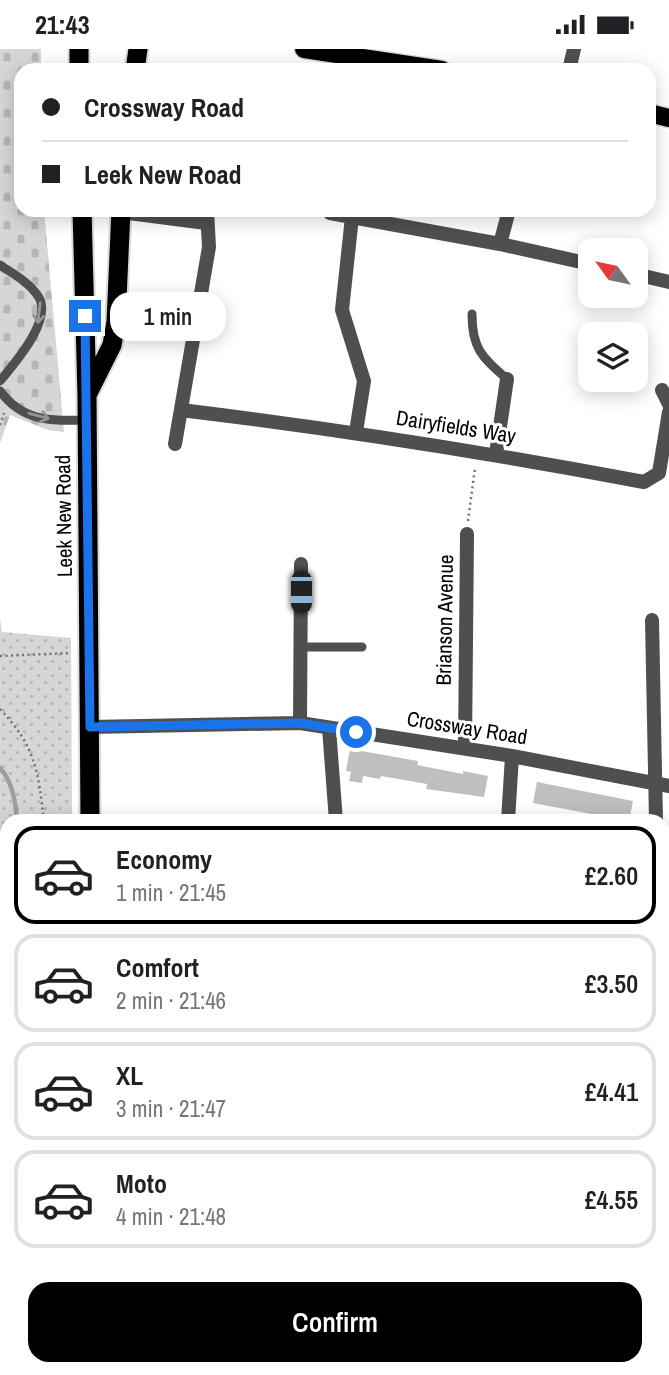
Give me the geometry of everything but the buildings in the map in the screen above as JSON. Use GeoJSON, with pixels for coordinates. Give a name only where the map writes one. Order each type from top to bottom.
{"type":"FeatureCollection","features":[{"type":"Feature","properties":{"kind":"highway","name":"Leek New Road"},"geometry":{"type":"LineString","coordinates":[[82,217],[87,396],[90,814]]}},
{"type":"Feature","properties":{"kind":"highway"},"geometry":{"type":"LineString","coordinates":[[87,396],[112,345],[116,322],[121,217]]}},
{"type":"Feature","properties":{"kind":"main road"},"geometry":{"type":"LineString","coordinates":[[304,49],[392,55],[419,63]]}},
{"type":"Feature","properties":{"kind":"street"},"geometry":{"type":"LineString","coordinates":[[175,445],[209,247],[206,217]]}},
{"type":"Feature","properties":{"kind":"street"},"geometry":{"type":"LineString","coordinates":[[356,432],[364,381],[342,310],[352,217],[578,261]]}},
{"type":"Feature","properties":{"kind":"street"},"geometry":{"type":"LineString","coordinates":[[500,244],[507,217]]}},
{"type":"Feature","properties":{"kind":"street"},"geometry":{"type":"LineString","coordinates":[[648,277],[669,282]]}},
{"type":"Feature","properties":{"kind":"street"},"geometry":{"type":"LineString","coordinates":[[496,454],[507,379]]}},
{"type":"Feature","properties":{"kind":"street","name":"Dairyfields Way"},"geometry":{"type":"LineString","coordinates":[[181,410],[356,432],[496,454],[644,482],[659,473],[669,412]]}},
{"type":"Feature","properties":{"kind":"street","name":"Brianson Avenue"},"geometry":{"type":"LineString","coordinates":[[465,748],[467,534]]}},
{"type":"Feature","properties":{"kind":"street"},"geometry":{"type":"LineString","coordinates":[[300,723],[301,564]]}},
{"type":"Feature","properties":{"kind":"street"},"geometry":{"type":"LineString","coordinates":[[652,620],[662,786],[657,814]]}},
{"type":"Feature","properties":{"kind":"street","name":"Crossway Road"},"geometry":{"type":"LineString","coordinates":[[90,727],[300,723],[512,756],[662,786]]}},
{"type":"Feature","properties":{"kind":"street"},"geometry":{"type":"LineString","coordinates":[[329,728],[335,814]]}},
{"type":"Feature","properties":{"kind":"street"},"geometry":{"type":"LineString","coordinates":[[508,814],[512,756]]}},
{"type":"Feature","properties":{"kind":"lane"},"geometry":{"type":"LineString","coordinates":[[0,265],[30,285],[40,299],[41,318],[22,355],[0,381]]}},
{"type":"Feature","properties":{"kind":"lane"},"geometry":{"type":"LineString","coordinates":[[472,314],[474,343],[479,352],[507,379]]}},
{"type":"Feature","properties":{"kind":"lane"},"geometry":{"type":"LineString","coordinates":[[0,391],[10,405],[36,418],[86,420]]}},
{"type":"Feature","properties":{"kind":"lane"},"geometry":{"type":"LineString","coordinates":[[301,647],[362,647]]}},
{"type":"Feature","properties":{"kind":"path"},"geometry":{"type":"LineString","coordinates":[[467,534],[477,451]]}},
{"type":"Feature","properties":{"kind":"path"},"geometry":{"type":"LineString","coordinates":[[0,656],[89,652]]}},
{"type":"Feature","properties":{"kind":"path"},"geometry":{"type":"LineString","coordinates":[[0,709],[28,744],[38,770],[43,814]]}},
{"type":"Feature","properties":{"kind":"green space"},"geometry":{"type":"Polygon","coordinates":[[[0,49],[41,49],[41,63],[14,63],[14,217],[45,217],[64,432],[48,430],[10,415],[0,443],[0,49]]]}},
{"type":"Feature","properties":{"kind":"green space"},"geometry":{"type":"Polygon","coordinates":[[[0,618],[2,632],[71,638],[72,814],[0,814],[0,618]]]}},
{"type":"Feature","properties":{"kind":"waterway"},"geometry":{"type":"LineString","coordinates":[[0,768],[11,786],[16,814]]}},
{"type":"Feature","properties":{"kind":"route"},"geometry":{"type":"LineString","coordinates":[[85,316],[90,727],[300,723],[356,732]]}}]}
